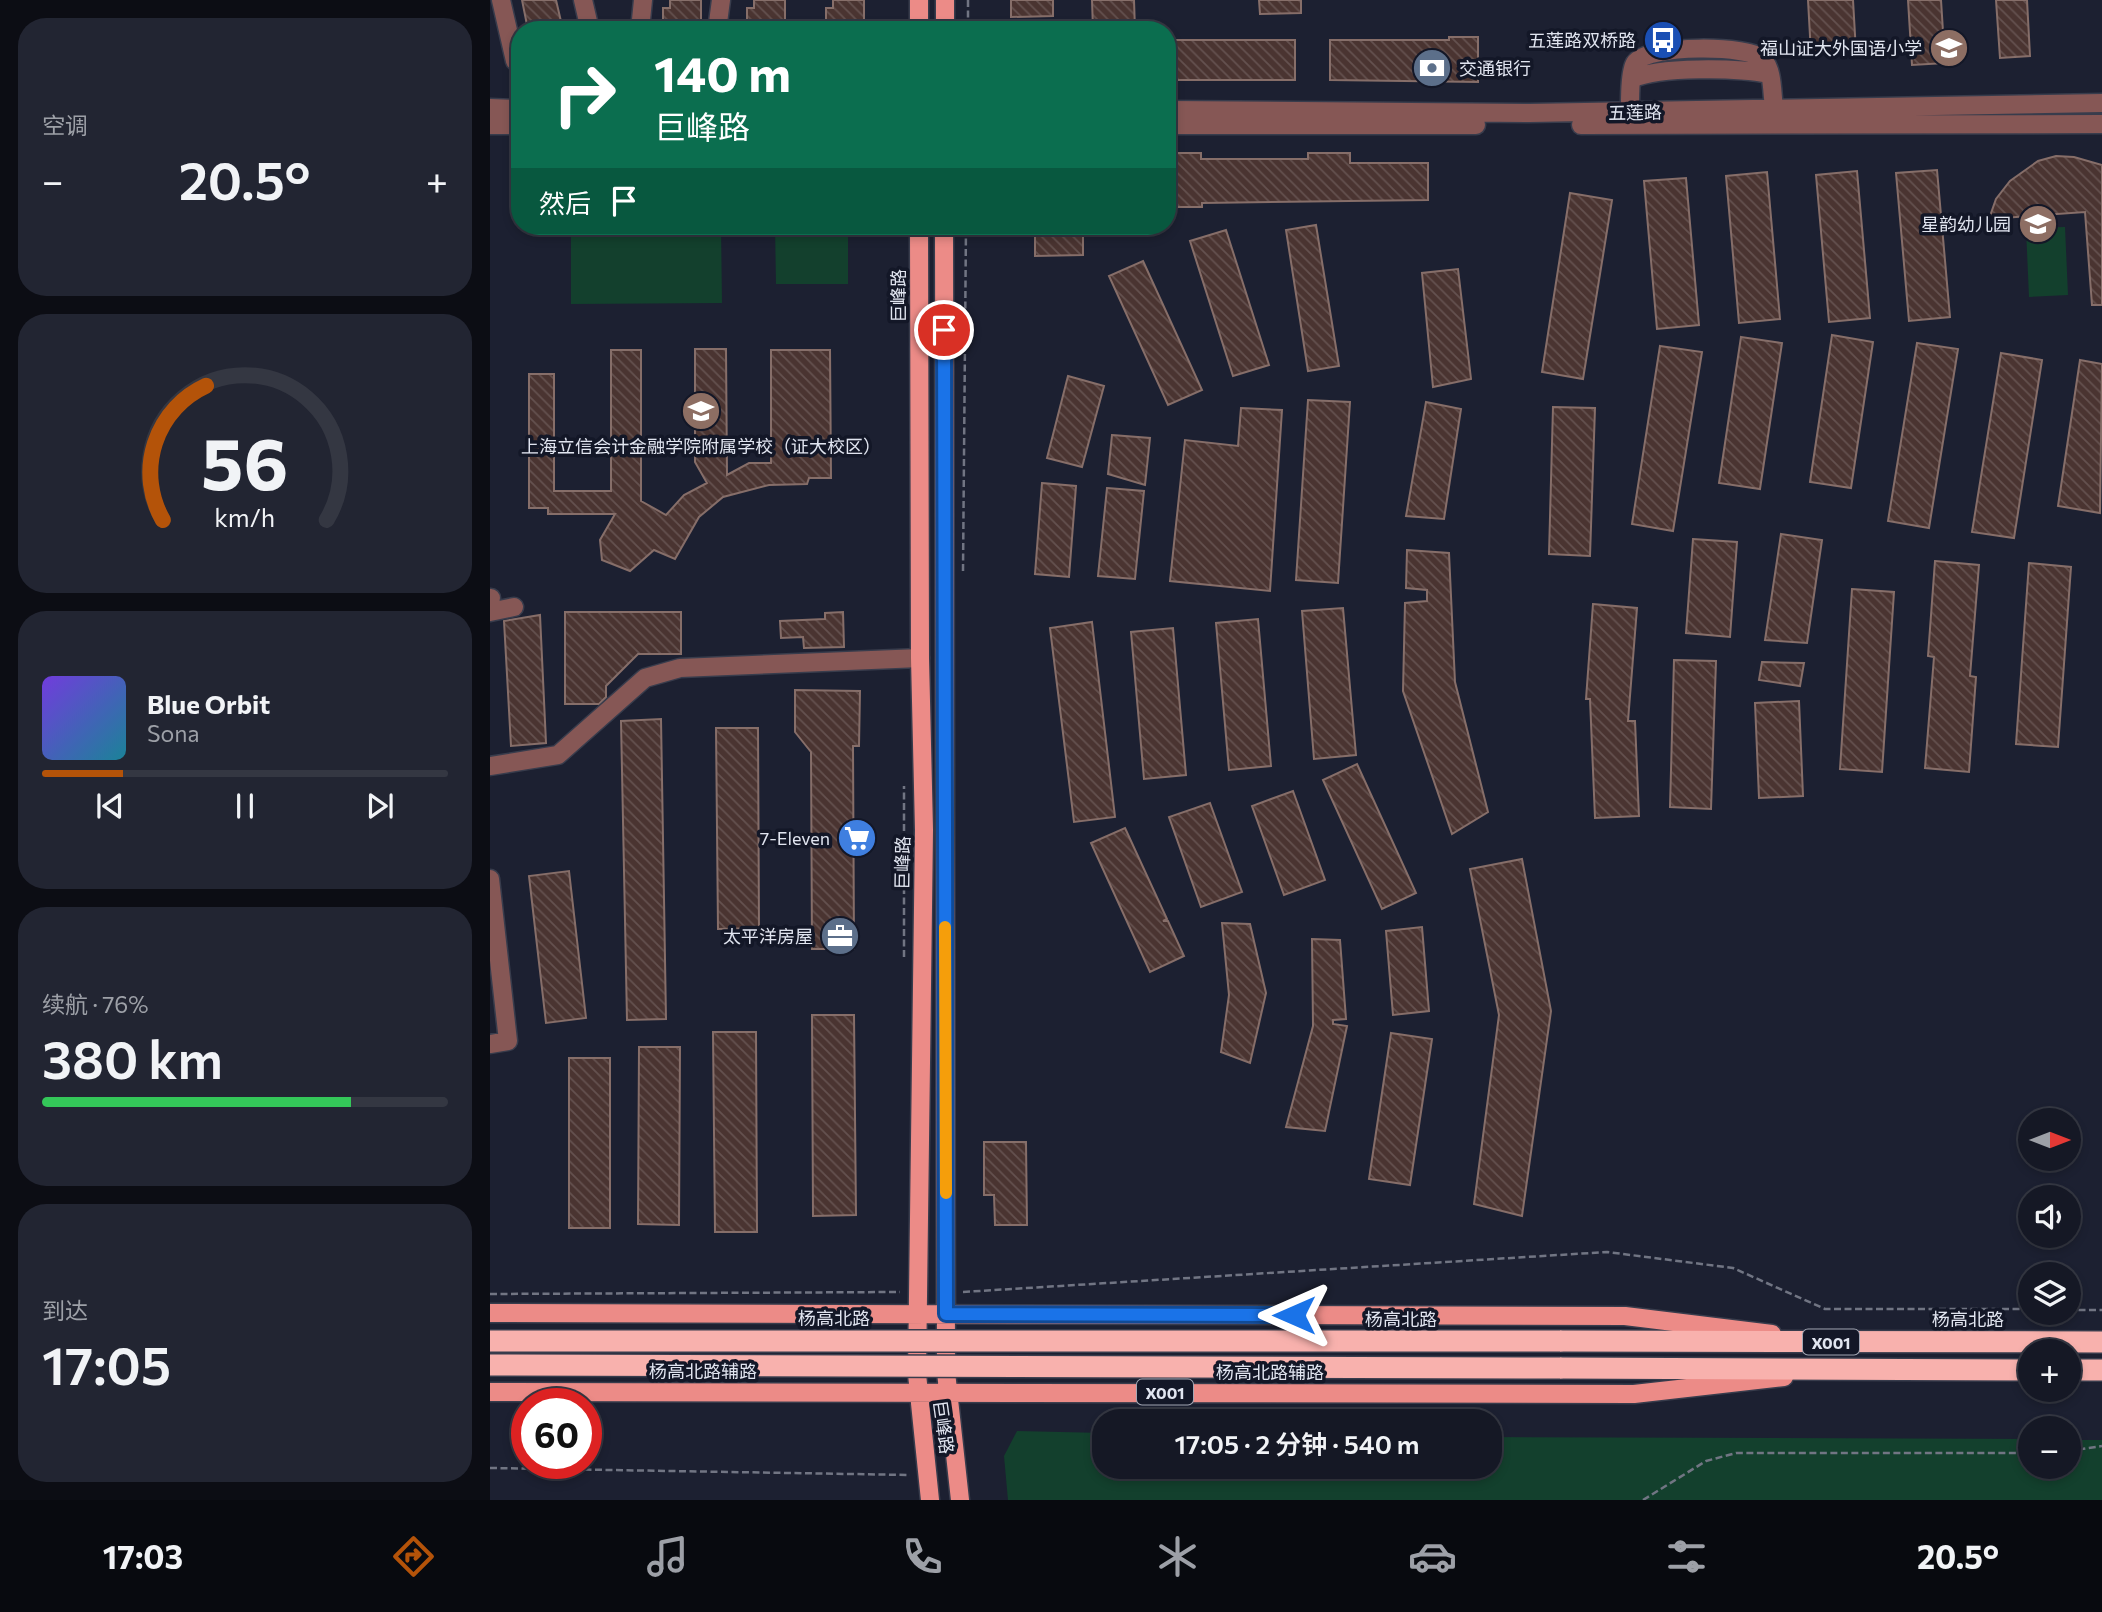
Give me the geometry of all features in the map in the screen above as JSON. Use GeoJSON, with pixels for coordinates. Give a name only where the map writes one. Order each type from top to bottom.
{"type":"FeatureCollection","features":[{"type":"Feature","properties":{"kind":"highway","name":"杨高北路"},"geometry":{"type":"LineString","coordinates":[[490,1341],[2102,1342]]}},
{"type":"Feature","properties":{"kind":"highway","name":"X001"},"geometry":{"type":"LineString","coordinates":[[490,1365],[2018,1370]]}},
{"type":"Feature","properties":{"kind":"highway"},"geometry":{"type":"LineString","coordinates":[[2081,1370],[2102,1370]]}},
{"type":"Feature","properties":{"kind":"main road"},"geometry":{"type":"LineString","coordinates":[[919,0],[919,21]]}},
{"type":"Feature","properties":{"kind":"main road"},"geometry":{"type":"LineString","coordinates":[[945,0],[945,21]]}},
{"type":"Feature","properties":{"kind":"main road","name":"巨峰路"},"geometry":{"type":"LineString","coordinates":[[919,235],[923,830],[910,1291],[930,1500]]}},
{"type":"Feature","properties":{"kind":"main road","name":"巨峰路"},"geometry":{"type":"LineString","coordinates":[[944,235],[946,1314],[948,1392],[960,1500]]}},
{"type":"Feature","properties":{"kind":"main road","name":"X001"},"geometry":{"type":"LineString","coordinates":[[490,1313],[1625,1316],[1838,1342]]}},
{"type":"Feature","properties":{"kind":"main road","name":"杨高北路辅路"},"geometry":{"type":"LineString","coordinates":[[490,1392],[1633,1394],[1839,1371]]}},
{"type":"Feature","properties":{"kind":"street"},"geometry":{"type":"LineString","coordinates":[[501,0],[511,44]]}},
{"type":"Feature","properties":{"kind":"street"},"geometry":{"type":"LineString","coordinates":[[583,0],[588,21]]}},
{"type":"Feature","properties":{"kind":"street"},"geometry":{"type":"LineString","coordinates":[[641,21],[643,0]]}},
{"type":"Feature","properties":{"kind":"street"},"geometry":{"type":"LineString","coordinates":[[718,21],[721,0]]}},
{"type":"Feature","properties":{"kind":"street"},"geometry":{"type":"LineString","coordinates":[[1630,118],[1632,79],[1646,73],[1752,71],[1769,74],[1776,118]]}},
{"type":"Feature","properties":{"kind":"street","name":"五莲路"},"geometry":{"type":"LineString","coordinates":[[1776,118],[2102,103]]}},
{"type":"Feature","properties":{"kind":"street"},"geometry":{"type":"LineString","coordinates":[[490,108],[511,109]]}},
{"type":"Feature","properties":{"kind":"street","name":"五莲路"},"geometry":{"type":"LineString","coordinates":[[1176,110],[1630,118]]}},
{"type":"Feature","properties":{"kind":"street","name":"五莲路"},"geometry":{"type":"LineString","coordinates":[[1176,125],[1630,118],[2102,124]]}},
{"type":"Feature","properties":{"kind":"street"},"geometry":{"type":"LineString","coordinates":[[490,125],[511,125]]}},
{"type":"Feature","properties":{"kind":"street"},"geometry":{"type":"LineString","coordinates":[[490,612],[514,607]]}},
{"type":"Feature","properties":{"kind":"street"},"geometry":{"type":"LineString","coordinates":[[490,766],[558,755],[645,678],[680,668],[920,658]]}},
{"type":"Feature","properties":{"kind":"street"},"geometry":{"type":"LineString","coordinates":[[490,879],[508,1041],[490,1044]]}},
{"type":"Feature","properties":{"kind":"path"},"geometry":{"type":"LineString","coordinates":[[968,0],[968,21]]}},
{"type":"Feature","properties":{"kind":"path"},"geometry":{"type":"LineString","coordinates":[[904,780],[904,959]]}},
{"type":"Feature","properties":{"kind":"path"},"geometry":{"type":"LineString","coordinates":[[946,1292],[1607,1252],[1733,1268],[1825,1309],[2018,1310]]}},
{"type":"Feature","properties":{"kind":"path"},"geometry":{"type":"LineString","coordinates":[[490,1294],[910,1291],[911,1313]]}},
{"type":"Feature","properties":{"kind":"path"},"geometry":{"type":"LineString","coordinates":[[2081,1310],[2102,1310]]}},
{"type":"Feature","properties":{"kind":"path"},"geometry":{"type":"LineString","coordinates":[[2081,1449],[2102,1446]]}},
{"type":"Feature","properties":{"kind":"path"},"geometry":{"type":"LineString","coordinates":[[1643,1500],[1706,1461],[1736,1452],[2018,1452]]}},
{"type":"Feature","properties":{"kind":"path"},"geometry":{"type":"LineString","coordinates":[[490,1468],[901,1473],[930,1480]]}},
{"type":"Feature","properties":{"kind":"green space"},"geometry":{"type":"Polygon","coordinates":[[[2065,227],[2068,295],[2029,297],[2026,228],[2065,227]]]}},
{"type":"Feature","properties":{"kind":"green space"},"geometry":{"type":"Polygon","coordinates":[[[571,235],[721,235],[722,303],[571,304],[571,235]]]}},
{"type":"Feature","properties":{"kind":"green space"},"geometry":{"type":"Polygon","coordinates":[[[775,235],[848,235],[848,284],[776,284],[775,235]]]}},
{"type":"Feature","properties":{"kind":"green space"},"geometry":{"type":"Polygon","coordinates":[[[1017,1431],[1092,1433],[1092,1479],[1502,1479],[1502,1437],[2018,1439],[2018,1479],[2081,1479],[2081,1440],[2102,1440],[2102,1500],[1008,1500],[1004,1456],[1017,1431]]]}},
{"type":"Feature","properties":{"kind":"building"},"geometry":{"type":"Polygon","coordinates":[[[522,0],[556,0],[561,21],[526,21],[522,0]]]}},
{"type":"Feature","properties":{"kind":"building"},"geometry":{"type":"Polygon","coordinates":[[[670,0],[701,0],[701,21],[663,21],[663,8],[670,8],[670,0]]]}},
{"type":"Feature","properties":{"kind":"building"},"geometry":{"type":"Polygon","coordinates":[[[754,0],[785,0],[785,21],[747,21],[747,8],[754,8],[754,0]]]}},
{"type":"Feature","properties":{"kind":"building"},"geometry":{"type":"Polygon","coordinates":[[[833,0],[864,0],[864,21],[826,21],[826,8],[833,8],[833,0]]]}},
{"type":"Feature","properties":{"kind":"building"},"geometry":{"type":"Polygon","coordinates":[[[1011,0],[1053,0],[1053,16],[1011,17],[1011,0]]]}},
{"type":"Feature","properties":{"kind":"building"},"geometry":{"type":"Polygon","coordinates":[[[1092,0],[1134,0],[1135,21],[1093,21],[1092,0]]]}},
{"type":"Feature","properties":{"kind":"building"},"geometry":{"type":"Polygon","coordinates":[[[1259,0],[1301,0],[1301,13],[1260,14],[1259,0]]]}},
{"type":"Feature","properties":{"kind":"building"},"geometry":{"type":"Polygon","coordinates":[[[1808,0],[1853,0],[1856,52],[1811,54],[1808,0]]]}},
{"type":"Feature","properties":{"kind":"building"},"geometry":{"type":"Polygon","coordinates":[[[1908,0],[1941,0],[1945,63],[1912,65],[1908,0]]]}},
{"type":"Feature","properties":{"kind":"building"},"geometry":{"type":"Polygon","coordinates":[[[1996,0],[2027,0],[2030,56],[2000,58],[1996,0]]]}},
{"type":"Feature","properties":{"kind":"building"},"geometry":{"type":"Polygon","coordinates":[[[1449,37],[1478,37],[1478,82],[1330,80],[1330,40],[1449,40],[1449,37]]]}},
{"type":"Feature","properties":{"kind":"building"},"geometry":{"type":"Polygon","coordinates":[[[1176,40],[1295,40],[1295,80],[1176,80],[1176,40]]]}},
{"type":"Feature","properties":{"kind":"building"},"geometry":{"type":"Polygon","coordinates":[[[1176,153],[1201,153],[1201,159],[1308,159],[1308,153],[1350,153],[1350,163],[1428,163],[1428,200],[1202,203],[1202,207],[1176,207],[1176,153]]]}},
{"type":"Feature","properties":{"kind":"building"},"geometry":{"type":"Polygon","coordinates":[[[2056,156],[2074,157],[2102,165],[2102,305],[2092,305],[2085,212],[1989,219],[1996,199],[2010,181],[2038,161],[2056,156]]]}},
{"type":"Feature","properties":{"kind":"building"},"geometry":{"type":"Polygon","coordinates":[[[1937,170],[1950,317],[1909,321],[1896,173],[1937,170]]]}},
{"type":"Feature","properties":{"kind":"building"},"geometry":{"type":"Polygon","coordinates":[[[1857,171],[1870,318],[1829,322],[1816,175],[1857,171]]]}},
{"type":"Feature","properties":{"kind":"building"},"geometry":{"type":"Polygon","coordinates":[[[1767,172],[1780,319],[1739,323],[1726,176],[1767,172]]]}},
{"type":"Feature","properties":{"kind":"building"},"geometry":{"type":"Polygon","coordinates":[[[1686,178],[1699,325],[1657,329],[1644,181],[1686,178]]]}},
{"type":"Feature","properties":{"kind":"building"},"geometry":{"type":"Polygon","coordinates":[[[1570,193],[1612,200],[1583,379],[1542,372],[1570,193]]]}},
{"type":"Feature","properties":{"kind":"building"},"geometry":{"type":"Polygon","coordinates":[[[1316,225],[1339,366],[1308,371],[1286,230],[1316,225]]]}},
{"type":"Feature","properties":{"kind":"building"},"geometry":{"type":"Polygon","coordinates":[[[1226,230],[1269,365],[1233,376],[1190,241],[1226,230]]]}},
{"type":"Feature","properties":{"kind":"building"},"geometry":{"type":"Polygon","coordinates":[[[1035,235],[1083,235],[1083,255],[1035,256],[1035,235]]]}},
{"type":"Feature","properties":{"kind":"building"},"geometry":{"type":"Polygon","coordinates":[[[1143,261],[1202,390],[1168,405],[1109,276],[1143,261]]]}},
{"type":"Feature","properties":{"kind":"building"},"geometry":{"type":"Polygon","coordinates":[[[1458,269],[1471,379],[1433,387],[1422,273],[1458,269]]]}},
{"type":"Feature","properties":{"kind":"building"},"geometry":{"type":"Polygon","coordinates":[[[1832,335],[1873,342],[1851,488],[1810,482],[1832,335]]]}},
{"type":"Feature","properties":{"kind":"building"},"geometry":{"type":"Polygon","coordinates":[[[1741,337],[1782,343],[1760,489],[1719,483],[1741,337]]]}},
{"type":"Feature","properties":{"kind":"building"},"geometry":{"type":"Polygon","coordinates":[[[1917,343],[1958,349],[1929,528],[1888,521],[1917,343]]]}},
{"type":"Feature","properties":{"kind":"building"},"geometry":{"type":"Polygon","coordinates":[[[1660,346],[1702,352],[1673,531],[1632,524],[1660,346]]]}},
{"type":"Feature","properties":{"kind":"building"},"geometry":{"type":"Polygon","coordinates":[[[695,349],[726,349],[727,475],[749,463],[771,463],[771,350],[830,350],[831,478],[809,478],[807,484],[769,485],[723,497],[699,517],[675,559],[654,550],[630,571],[602,560],[600,540],[615,514],[548,514],[548,508],[529,508],[529,374],[554,374],[554,491],[611,491],[611,350],[641,350],[641,501],[666,515],[684,495],[707,483],[695,462],[695,349]]]}},
{"type":"Feature","properties":{"kind":"building"},"geometry":{"type":"Polygon","coordinates":[[[2001,353],[2042,360],[2014,538],[1972,532],[2001,353]]]}},
{"type":"Feature","properties":{"kind":"building"},"geometry":{"type":"Polygon","coordinates":[[[2080,360],[2102,364],[2100,513],[2058,506],[2080,360]]]}},
{"type":"Feature","properties":{"kind":"building"},"geometry":{"type":"Polygon","coordinates":[[[1068,376],[1104,386],[1082,467],[1047,458],[1068,376]]]}},
{"type":"Feature","properties":{"kind":"building"},"geometry":{"type":"Polygon","coordinates":[[[1308,400],[1350,402],[1338,583],[1296,580],[1308,400]]]}},
{"type":"Feature","properties":{"kind":"building"},"geometry":{"type":"Polygon","coordinates":[[[1426,402],[1461,409],[1444,519],[1406,516],[1426,402]]]}},
{"type":"Feature","properties":{"kind":"building"},"geometry":{"type":"Polygon","coordinates":[[[1553,407],[1595,408],[1590,556],[1549,554],[1553,407]]]}},
{"type":"Feature","properties":{"kind":"building"},"geometry":{"type":"Polygon","coordinates":[[[1241,408],[1282,410],[1270,591],[1170,581],[1185,440],[1238,446],[1241,408]]]}},
{"type":"Feature","properties":{"kind":"building"},"geometry":{"type":"Polygon","coordinates":[[[1112,435],[1150,438],[1145,485],[1108,474],[1112,435]]]}},
{"type":"Feature","properties":{"kind":"building"},"geometry":{"type":"Polygon","coordinates":[[[1042,483],[1076,486],[1069,577],[1035,574],[1042,483]]]}},
{"type":"Feature","properties":{"kind":"building"},"geometry":{"type":"Polygon","coordinates":[[[1107,488],[1144,491],[1135,579],[1098,576],[1107,488]]]}},
{"type":"Feature","properties":{"kind":"building"},"geometry":{"type":"Polygon","coordinates":[[[1781,534],[1822,540],[1807,643],[1765,640],[1781,534]]]}},
{"type":"Feature","properties":{"kind":"building"},"geometry":{"type":"Polygon","coordinates":[[[1693,539],[1737,542],[1730,637],[1686,633],[1693,539]]]}},
{"type":"Feature","properties":{"kind":"building"},"geometry":{"type":"Polygon","coordinates":[[[1407,550],[1449,553],[1455,682],[1488,812],[1452,834],[1403,691],[1405,603],[1427,601],[1427,590],[1406,588],[1407,550]]]}},
{"type":"Feature","properties":{"kind":"building"},"geometry":{"type":"Polygon","coordinates":[[[1935,561],[1979,565],[1970,676],[1976,677],[1969,772],[1925,768],[1934,657],[1928,656],[1935,561]]]}},
{"type":"Feature","properties":{"kind":"building"},"geometry":{"type":"Polygon","coordinates":[[[2029,563],[2071,567],[2058,747],[2016,744],[2029,563]]]}},
{"type":"Feature","properties":{"kind":"building"},"geometry":{"type":"Polygon","coordinates":[[[1852,589],[1894,592],[1882,772],[1840,769],[1852,589]]]}},
{"type":"Feature","properties":{"kind":"building"},"geometry":{"type":"Polygon","coordinates":[[[1593,604],[1637,608],[1628,721],[1635,721],[1639,816],[1595,818],[1590,699],[1586,699],[1593,604]]]}},
{"type":"Feature","properties":{"kind":"building"},"geometry":{"type":"Polygon","coordinates":[[[1343,608],[1356,755],[1314,759],[1302,611],[1343,608]]]}},
{"type":"Feature","properties":{"kind":"building"},"geometry":{"type":"Polygon","coordinates":[[[565,612],[681,612],[681,654],[638,654],[606,686],[606,697],[599,704],[565,704],[565,612]]]}},
{"type":"Feature","properties":{"kind":"building"},"geometry":{"type":"Polygon","coordinates":[[[843,612],[844,647],[804,648],[803,637],[781,638],[780,621],[825,619],[825,613],[843,612]]]}},
{"type":"Feature","properties":{"kind":"building"},"geometry":{"type":"Polygon","coordinates":[[[540,615],[546,743],[511,746],[504,621],[540,615]]]}},
{"type":"Feature","properties":{"kind":"building"},"geometry":{"type":"Polygon","coordinates":[[[1258,619],[1271,766],[1229,770],[1216,623],[1258,619]]]}},
{"type":"Feature","properties":{"kind":"building"},"geometry":{"type":"Polygon","coordinates":[[[1092,622],[1115,817],[1074,822],[1050,628],[1092,622]]]}},
{"type":"Feature","properties":{"kind":"building"},"geometry":{"type":"Polygon","coordinates":[[[1173,628],[1186,775],[1144,779],[1131,632],[1173,628]]]}},
{"type":"Feature","properties":{"kind":"building"},"geometry":{"type":"Polygon","coordinates":[[[1674,660],[1716,661],[1711,809],[1670,807],[1674,660]]]}},
{"type":"Feature","properties":{"kind":"building"},"geometry":{"type":"Polygon","coordinates":[[[1762,662],[1804,663],[1800,686],[1759,680],[1762,662]]]}},
{"type":"Feature","properties":{"kind":"building"},"geometry":{"type":"Polygon","coordinates":[[[795,690],[860,691],[859,746],[853,746],[854,949],[812,949],[811,752],[795,732],[795,690]]]}},
{"type":"Feature","properties":{"kind":"building"},"geometry":{"type":"Polygon","coordinates":[[[1799,701],[1803,796],[1759,798],[1755,703],[1799,701]]]}},
{"type":"Feature","properties":{"kind":"building"},"geometry":{"type":"Polygon","coordinates":[[[661,719],[666,1019],[627,1020],[621,721],[661,719]]]}},
{"type":"Feature","properties":{"kind":"building"},"geometry":{"type":"Polygon","coordinates":[[[716,728],[758,728],[759,928],[718,929],[716,728]]]}},
{"type":"Feature","properties":{"kind":"building"},"geometry":{"type":"Polygon","coordinates":[[[1357,764],[1416,893],[1382,909],[1323,780],[1357,764]]]}},
{"type":"Feature","properties":{"kind":"building"},"geometry":{"type":"Polygon","coordinates":[[[1293,791],[1325,880],[1284,895],[1252,806],[1293,791]]]}},
{"type":"Feature","properties":{"kind":"building"},"geometry":{"type":"Polygon","coordinates":[[[1210,803],[1242,892],[1201,907],[1169,817],[1210,803]]]}},
{"type":"Feature","properties":{"kind":"building"},"geometry":{"type":"Polygon","coordinates":[[[1125,828],[1167,919],[1163,921],[1168,921],[1184,956],[1150,972],[1091,843],[1125,828]]]}},
{"type":"Feature","properties":{"kind":"building"},"geometry":{"type":"Polygon","coordinates":[[[1522,859],[1551,1011],[1522,1216],[1474,1204],[1499,1015],[1470,869],[1522,859]]]}},
{"type":"Feature","properties":{"kind":"building"},"geometry":{"type":"Polygon","coordinates":[[[569,871],[586,1018],[546,1023],[529,876],[569,871]]]}},
{"type":"Feature","properties":{"kind":"building"},"geometry":{"type":"Polygon","coordinates":[[[1222,923],[1250,924],[1266,993],[1250,1063],[1221,1052],[1229,995],[1222,923]]]}},
{"type":"Feature","properties":{"kind":"building"},"geometry":{"type":"Polygon","coordinates":[[[1422,927],[1429,1011],[1393,1015],[1386,931],[1422,927]]]}},
{"type":"Feature","properties":{"kind":"building"},"geometry":{"type":"Polygon","coordinates":[[[1312,939],[1340,940],[1346,1019],[1333,1020],[1333,1024],[1347,1026],[1325,1131],[1286,1127],[1313,1026],[1312,939]]]}},
{"type":"Feature","properties":{"kind":"building"},"geometry":{"type":"Polygon","coordinates":[[[812,1015],[854,1015],[856,1215],[813,1216],[812,1015]]]}},
{"type":"Feature","properties":{"kind":"building"},"geometry":{"type":"Polygon","coordinates":[[[713,1032],[756,1032],[757,1232],[715,1232],[713,1032]]]}},
{"type":"Feature","properties":{"kind":"building"},"geometry":{"type":"Polygon","coordinates":[[[1391,1033],[1432,1039],[1410,1185],[1369,1179],[1391,1033]]]}},
{"type":"Feature","properties":{"kind":"building"},"geometry":{"type":"Polygon","coordinates":[[[639,1047],[680,1047],[679,1225],[638,1224],[639,1047]]]}},
{"type":"Feature","properties":{"kind":"building"},"geometry":{"type":"Polygon","coordinates":[[[569,1058],[610,1058],[610,1228],[569,1228],[569,1058]]]}},
{"type":"Feature","properties":{"kind":"building"},"geometry":{"type":"Polygon","coordinates":[[[984,1142],[1026,1142],[1027,1225],[995,1225],[994,1195],[984,1195],[984,1142]]]}},
{"type":"Feature","properties":{"kind":"slow traffic"},"geometry":{"type":"LineString","coordinates":[[945,927],[946,1193]]}},
{"type":"Feature","properties":{"kind":"place","name":"五莲路双桥路"},"geometry":{"type":"Point","coordinates":[1663,40]}},
{"type":"Feature","properties":{"kind":"place","name":"福山证大外国语小学"},"geometry":{"type":"Point","coordinates":[1949,48]}},
{"type":"Feature","properties":{"kind":"place","name":"交通银行"},"geometry":{"type":"Point","coordinates":[1432,68]}},
{"type":"Feature","properties":{"kind":"place","name":"星韵幼儿园"},"geometry":{"type":"Point","coordinates":[2038,224]}},
{"type":"Feature","properties":{"kind":"place","name":"上海立信会计金融学院附属学校（证大校区）"},"geometry":{"type":"Point","coordinates":[701,411]}},
{"type":"Feature","properties":{"kind":"place","name":"7-Eleven"},"geometry":{"type":"Point","coordinates":[857,838]}},
{"type":"Feature","properties":{"kind":"place","name":"太平洋房屋"},"geometry":{"type":"Point","coordinates":[840,936]}},
{"type":"Feature","properties":{"kind":"route"},"geometry":{"type":"LineString","coordinates":[[944,330],[946,1314],[1294,1315]]}}]}
